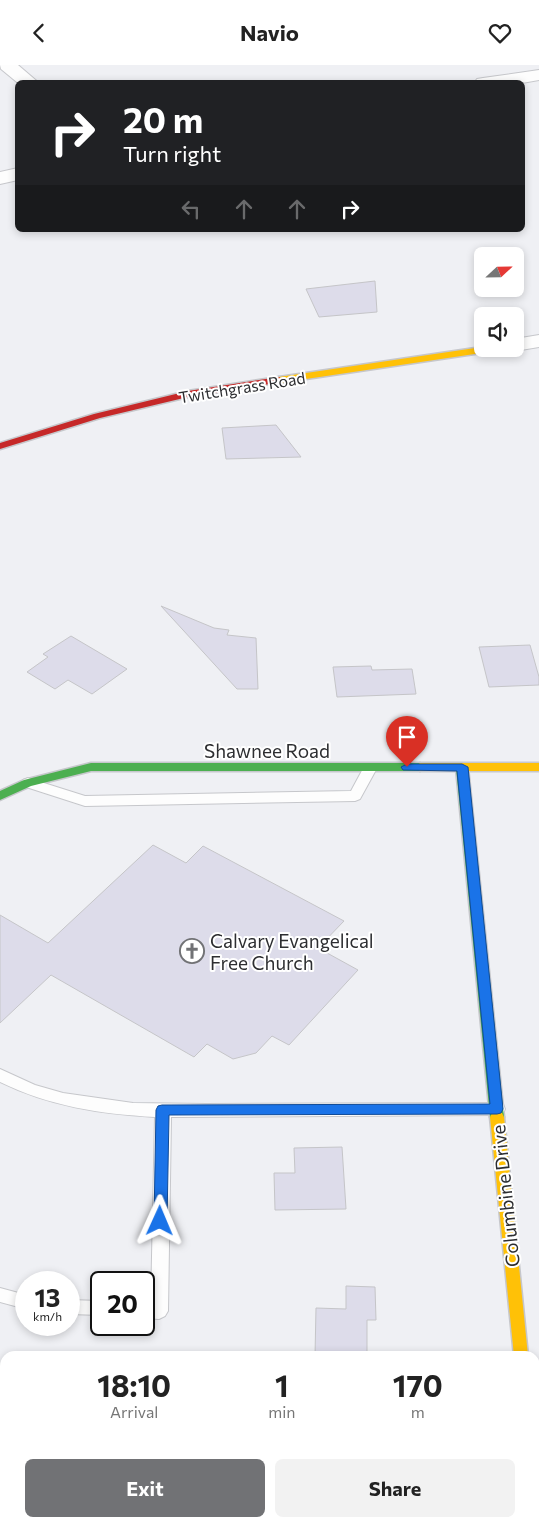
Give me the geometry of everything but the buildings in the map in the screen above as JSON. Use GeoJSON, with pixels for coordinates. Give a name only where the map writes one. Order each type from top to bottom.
{"type":"FeatureCollection","features":[{"type":"Feature","properties":{"kind":"street"},"geometry":{"type":"LineString","coordinates":[[7,65],[26,80]]}},
{"type":"Feature","properties":{"kind":"street"},"geometry":{"type":"LineString","coordinates":[[504,80],[539,75]]}},
{"type":"Feature","properties":{"kind":"street"},"geometry":{"type":"LineString","coordinates":[[0,178],[15,175]]}},
{"type":"Feature","properties":{"kind":"street"},"geometry":{"type":"LineString","coordinates":[[524,344],[539,341]]}},
{"type":"Feature","properties":{"kind":"street","name":"Twitchgrass Road"},"geometry":{"type":"LineString","coordinates":[[0,446],[98,416],[188,394],[474,351]]}},
{"type":"Feature","properties":{"kind":"street","name":"Shawnee Road"},"geometry":{"type":"LineString","coordinates":[[0,796],[28,783],[91,767],[539,767]]}},
{"type":"Feature","properties":{"kind":"street","name":"Columbine Drive"},"geometry":{"type":"LineString","coordinates":[[462,767],[521,1351]]}},
{"type":"Feature","properties":{"kind":"lane"},"geometry":{"type":"LineString","coordinates":[[28,783],[85,801],[355,796],[370,767]]}},
{"type":"Feature","properties":{"kind":"lane"},"geometry":{"type":"LineString","coordinates":[[0,1075],[17,1085],[73,1103],[162,1110],[497,1109]]}},
{"type":"Feature","properties":{"kind":"lane"},"geometry":{"type":"LineString","coordinates":[[155,1311],[159,1311],[162,1110]]}},
{"type":"Feature","properties":{"kind":"lane"},"geometry":{"type":"LineString","coordinates":[[0,1295],[15,1299]]}},
{"type":"Feature","properties":{"kind":"traffic: fast"},"geometry":{"type":"LineString","coordinates":[[0,796],[28,783],[91,767],[420,767]]}},
{"type":"Feature","properties":{"kind":"traffic: fast"},"geometry":{"type":"LineString","coordinates":[[462,768],[497,1117]]}},
{"type":"Feature","properties":{"kind":"traffic: slow"},"geometry":{"type":"LineString","coordinates":[[279,380],[474,351]]}},
{"type":"Feature","properties":{"kind":"traffic: slow"},"geometry":{"type":"LineString","coordinates":[[420,767],[539,767]]}},
{"type":"Feature","properties":{"kind":"traffic: slow"},"geometry":{"type":"LineString","coordinates":[[497,1117],[520,1351]]}},
{"type":"Feature","properties":{"kind":"traffic: jam"},"geometry":{"type":"LineString","coordinates":[[0,446],[97,416],[188,394],[279,380]]}},
{"type":"Feature","properties":{"kind":"place","name":"Calvary Evangelical Free Church"},"geometry":{"type":"Point","coordinates":[192,951]}},
{"type":"Feature","properties":{"kind":"route"},"geometry":{"type":"LineString","coordinates":[[160,1221],[162,1110],[497,1109],[462,767],[407,767]]}}]}
